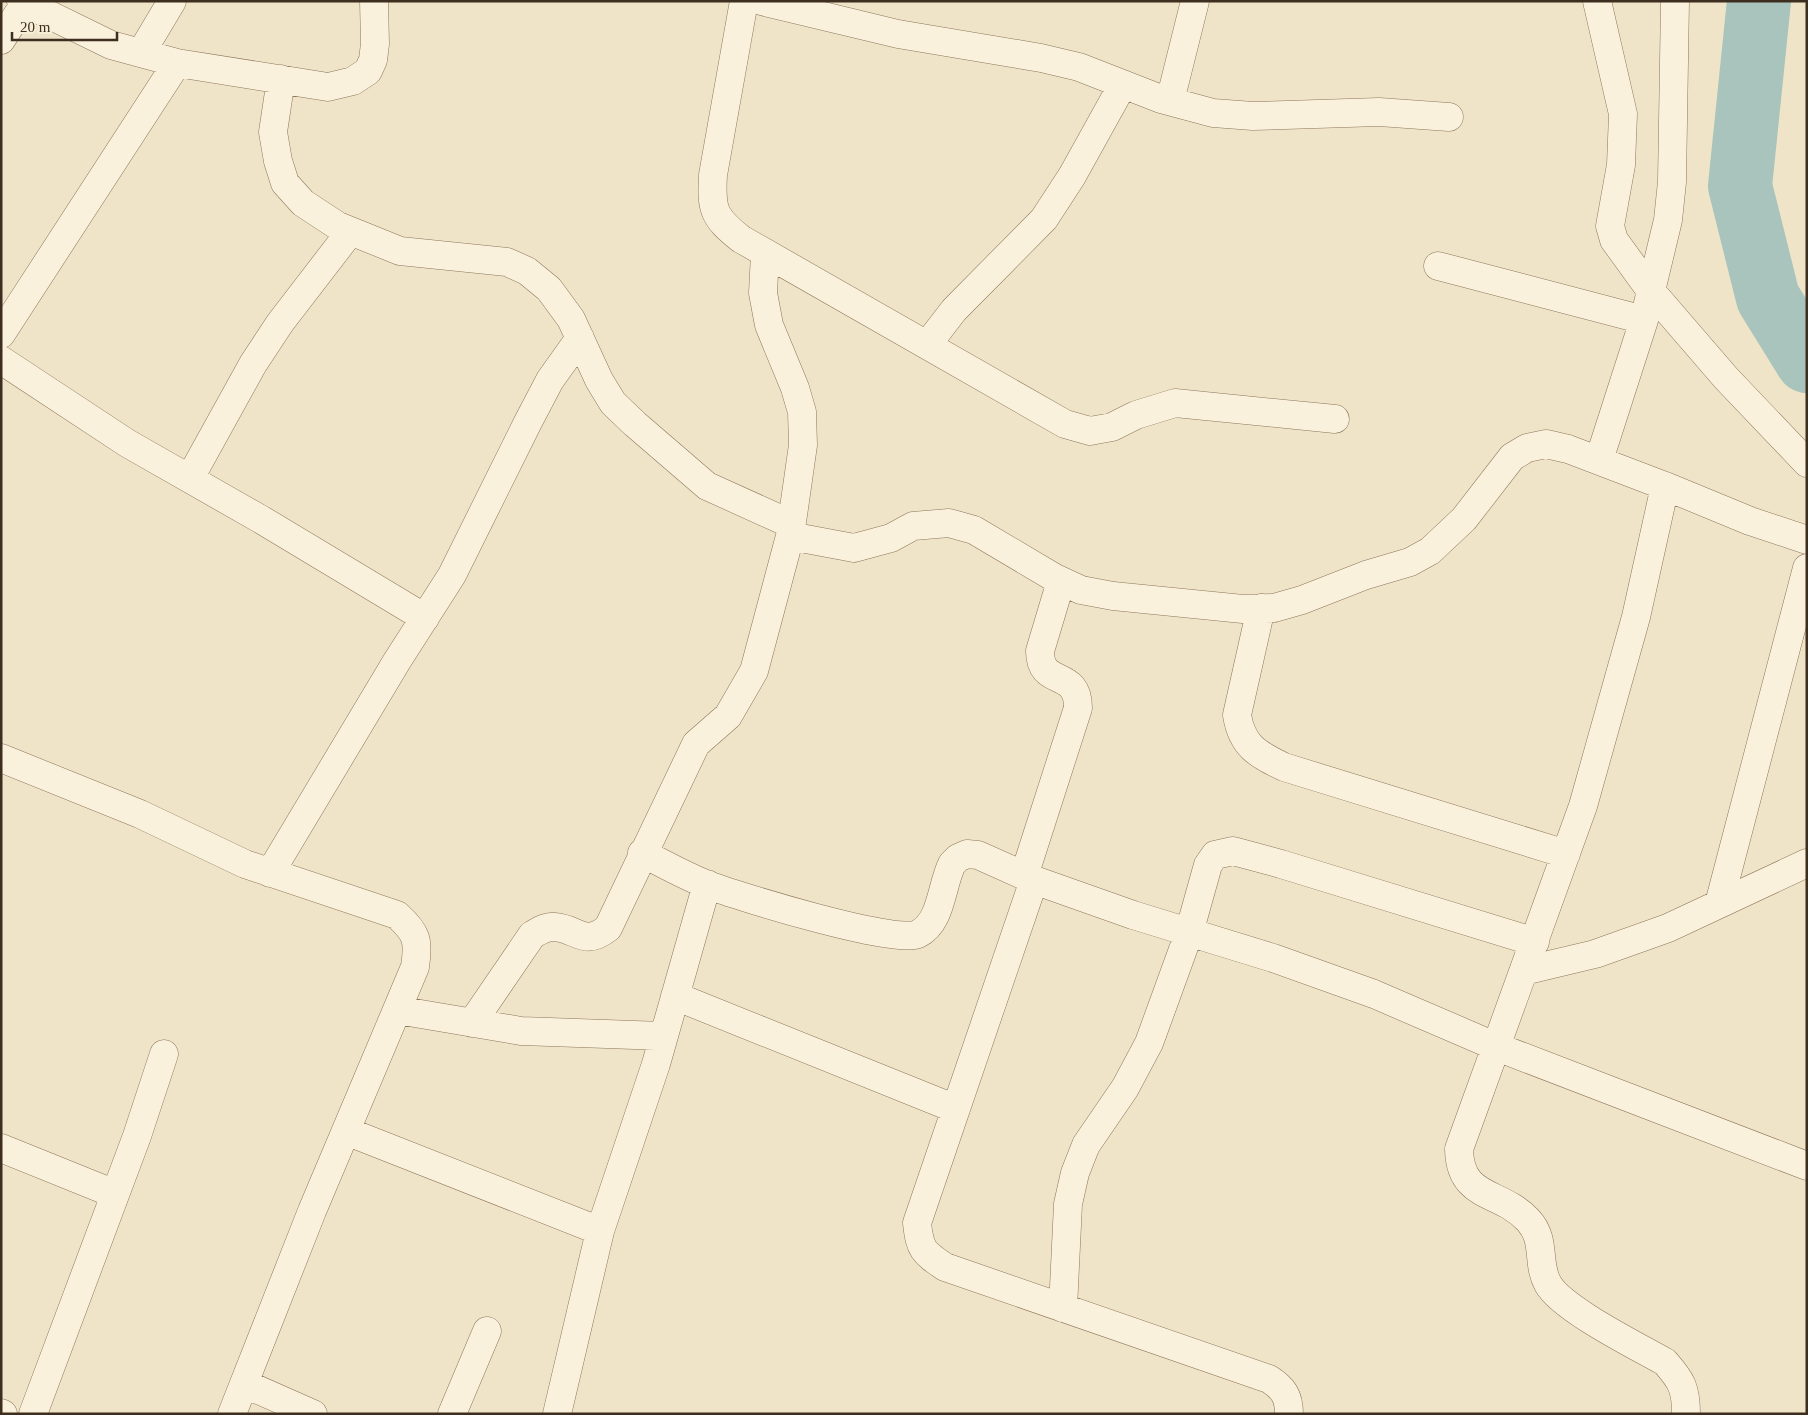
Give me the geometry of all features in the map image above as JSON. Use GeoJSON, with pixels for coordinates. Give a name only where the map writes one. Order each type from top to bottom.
{"type":"FeatureCollection","features":[{"type":"Feature","properties":{"kind":"street"},"geometry":{"type":"LineString","coordinates":[[141,53],[172,1]]}},
{"type":"Feature","properties":{"kind":"street"},"geometry":{"type":"LineString","coordinates":[[1,40],[37,5],[111,45],[177,63],[328,87],[353,80],[368,71],[373,60],[375,44],[374,1]]}},
{"type":"Feature","properties":{"kind":"street"},"geometry":{"type":"LineString","coordinates":[[744,1],[713,175],[712,196],[721,223],[765,254],[1065,424],[1090,430],[1112,427],[1136,415],[1175,403],[1335,419]]}},
{"type":"Feature","properties":{"kind":"street"},"geometry":{"type":"LineString","coordinates":[[760,1],[898,34],[1041,58],[1079,67],[1170,101],[1213,113],[1253,116],[1379,112],[1449,117]]}},
{"type":"Feature","properties":{"kind":"street"},"geometry":{"type":"LineString","coordinates":[[1170,101],[1195,1]]}},
{"type":"Feature","properties":{"kind":"street"},"geometry":{"type":"LineString","coordinates":[[1597,1],[1623,114],[1621,166],[1610,226],[1614,240],[1651,291],[1726,378],[1807,463]]}},
{"type":"Feature","properties":{"kind":"street"},"geometry":{"type":"LineString","coordinates":[[1599,460],[1644,320],[1668,220],[1672,182],[1675,1]]}},
{"type":"Feature","properties":{"kind":"street"},"geometry":{"type":"LineString","coordinates":[[1,334],[177,63]]}},
{"type":"Feature","properties":{"kind":"street"},"geometry":{"type":"LineString","coordinates":[[281,79],[273,132],[278,160],[285,183],[303,203],[350,232],[400,251],[507,262],[527,271],[549,289],[571,319],[599,380],[614,403],[668,454],[707,486],[790,530],[854,548],[891,538],[914,526],[949,523],[974,530],[1081,590],[1113,596],[1243,609],[1274,608],[1302,600],[1366,575],[1410,562],[1430,551],[1464,519],[1512,457],[1527,448],[1546,444],[1568,449],[1599,460],[1750,521],[1807,540]]}},
{"type":"Feature","properties":{"kind":"street"},"geometry":{"type":"LineString","coordinates":[[927,345],[954,310],[1044,218],[1072,176],[1123,84]]}},
{"type":"Feature","properties":{"kind":"street"},"geometry":{"type":"LineString","coordinates":[[190,478],[274,331],[350,232]]}},
{"type":"Feature","properties":{"kind":"street"},"geometry":{"type":"LineString","coordinates":[[472,1023],[532,935],[544,928],[555,927],[589,938],[598,936],[608,928],[642,853],[696,744],[728,716],[754,671],[790,530],[803,445],[802,412],[795,388],[769,325],[763,293],[765,254]]}},
{"type":"Feature","properties":{"kind":"street"},"geometry":{"type":"LineString","coordinates":[[1438,266],[1644,320]]}},
{"type":"Feature","properties":{"kind":"street"},"geometry":{"type":"LineString","coordinates":[[270,873],[424,618],[457,567],[550,380],[580,338]]}},
{"type":"Feature","properties":{"kind":"street"},"geometry":{"type":"LineString","coordinates":[[1,360],[127,442],[424,618]]}},
{"type":"Feature","properties":{"kind":"street"},"geometry":{"type":"LineString","coordinates":[[1665,486],[1636,617],[1583,806],[1459,1149],[1460,1165],[1466,1180],[1479,1190],[1513,1206],[1536,1228],[1548,1284],[1566,1304],[1664,1362],[1675,1373],[1686,1393],[1686,1414]]}},
{"type":"Feature","properties":{"kind":"street"},"geometry":{"type":"LineString","coordinates":[[1720,904],[1807,568]]}},
{"type":"Feature","properties":{"kind":"street"},"geometry":{"type":"LineString","coordinates":[[1062,581],[1040,651],[1040,662],[1044,670],[1074,687],[1078,695],[1078,708],[1029,878],[956,1109],[917,1223],[919,1240],[925,1254],[945,1267],[1269,1379],[1281,1387],[1289,1400],[1289,1414]]}},
{"type":"Feature","properties":{"kind":"street"},"geometry":{"type":"LineString","coordinates":[[1262,608],[1237,715],[1240,730],[1247,743],[1260,756],[1284,767],[1566,854]]}},
{"type":"Feature","properties":{"kind":"street"},"geometry":{"type":"LineString","coordinates":[[1,758],[140,814],[245,864],[397,915],[415,934],[418,947],[415,967],[312,1211],[232,1414]]}},
{"type":"Feature","properties":{"kind":"street"},"geometry":{"type":"LineString","coordinates":[[1063,1308],[1068,1204],[1075,1173],[1086,1145],[1125,1088],[1148,1043],[1189,932],[1208,865],[1220,853],[1233,851],[1535,942]]}},
{"type":"Feature","properties":{"kind":"street"},"geometry":{"type":"LineString","coordinates":[[642,853],[707,884],[766,904],[887,935],[908,936],[918,934],[932,922],[946,876],[958,858],[967,854],[978,855],[1029,878],[1374,994],[1497,1047],[1807,1166]]}},
{"type":"Feature","properties":{"kind":"street"},"geometry":{"type":"LineString","coordinates":[[1524,971],[1595,954],[1668,928],[1807,863]]}},
{"type":"Feature","properties":{"kind":"street"},"geometry":{"type":"LineString","coordinates":[[557,1414],[600,1231],[629,1148],[707,884]]}},
{"type":"Feature","properties":{"kind":"street"},"geometry":{"type":"LineString","coordinates":[[675,996],[956,1109]]}},
{"type":"Feature","properties":{"kind":"street"},"geometry":{"type":"LineString","coordinates":[[397,1010],[521,1031],[663,1036]]}},
{"type":"Feature","properties":{"kind":"street"},"geometry":{"type":"LineString","coordinates":[[33,1414],[115,1194],[164,1054]]}},
{"type":"Feature","properties":{"kind":"street"},"geometry":{"type":"LineString","coordinates":[[346,1131],[600,1231]]}},
{"type":"Feature","properties":{"kind":"street"},"geometry":{"type":"LineString","coordinates":[[1,1148],[115,1194]]}},
{"type":"Feature","properties":{"kind":"street"},"geometry":{"type":"LineString","coordinates":[[452,1414],[487,1331]]}},
{"type":"Feature","properties":{"kind":"street"},"geometry":{"type":"LineString","coordinates":[[245,1384],[313,1414]]}},
{"type":"Feature","properties":{"kind":"waterway"},"geometry":{"type":"LineString","coordinates":[[1759,1],[1740,186],[1768,298],[1807,361]]}}]}
